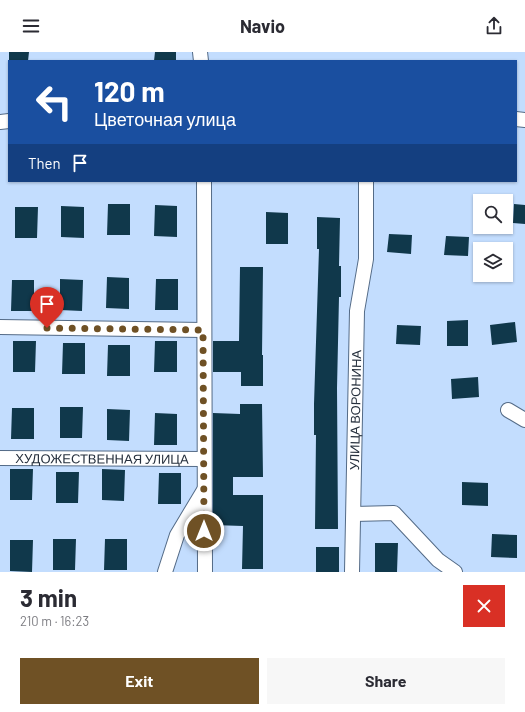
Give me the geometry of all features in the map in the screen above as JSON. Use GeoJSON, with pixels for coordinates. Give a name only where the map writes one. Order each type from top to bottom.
{"type":"FeatureCollection","features":[{"type":"Feature","properties":{"kind":"street"},"geometry":{"type":"LineString","coordinates":[[204,182],[203,330],[205,572]]}},
{"type":"Feature","properties":{"kind":"street","name":"УЛИЦА ВОРОНИНА"},"geometry":{"type":"LineString","coordinates":[[352,572],[357,311],[366,259],[366,182]]}},
{"type":"Feature","properties":{"kind":"street"},"geometry":{"type":"LineString","coordinates":[[0,327],[203,330]]}},
{"type":"Feature","properties":{"kind":"street"},"geometry":{"type":"LineString","coordinates":[[508,410],[525,420]]}},
{"type":"Feature","properties":{"kind":"street","name":"ХУДОЖЕСТВЕННАЯ УЛИЦА"},"geometry":{"type":"LineString","coordinates":[[0,458],[204,459]]}},
{"type":"Feature","properties":{"kind":"street"},"geometry":{"type":"LineString","coordinates":[[165,572],[177,535],[204,490]]}},
{"type":"Feature","properties":{"kind":"street"},"geometry":{"type":"LineString","coordinates":[[354,514],[394,513],[438,560],[455,572]]}},
{"type":"Feature","properties":{"kind":"building"},"geometry":{"type":"Polygon","coordinates":[[[9,52],[29,52],[28,60],[9,60],[9,52]]]}},
{"type":"Feature","properties":{"kind":"building"},"geometry":{"type":"Polygon","coordinates":[[[155,52],[176,52],[176,60],[154,60],[155,52]]]}},
{"type":"Feature","properties":{"kind":"building"},"geometry":{"type":"Polygon","coordinates":[[[108,204],[130,204],[130,235],[107,235],[108,204]]]}},
{"type":"Feature","properties":{"kind":"building"},"geometry":{"type":"Polygon","coordinates":[[[514,204],[525,205],[525,224],[513,223],[514,204]]]}},
{"type":"Feature","properties":{"kind":"building"},"geometry":{"type":"Polygon","coordinates":[[[155,205],[177,206],[177,237],[154,236],[155,205]]]}},
{"type":"Feature","properties":{"kind":"building"},"geometry":{"type":"Polygon","coordinates":[[[61,206],[84,207],[84,238],[61,237],[61,206]]]}},
{"type":"Feature","properties":{"kind":"building"},"geometry":{"type":"Polygon","coordinates":[[[15,207],[38,207],[37,238],[15,238],[15,207]]]}},
{"type":"Feature","properties":{"kind":"building"},"geometry":{"type":"Polygon","coordinates":[[[266,212],[288,213],[288,244],[266,244],[266,212]]]}},
{"type":"Feature","properties":{"kind":"building"},"geometry":{"type":"Polygon","coordinates":[[[317,217],[340,218],[339,266],[341,266],[341,297],[339,297],[337,388],[338,529],[315,529],[316,435],[314,435],[314,404],[319,249],[317,249],[317,217]]]}},
{"type":"Feature","properties":{"kind":"building"},"geometry":{"type":"Polygon","coordinates":[[[389,234],[412,235],[411,254],[387,252],[389,234]]]}},
{"type":"Feature","properties":{"kind":"building"},"geometry":{"type":"Polygon","coordinates":[[[446,236],[469,237],[468,256],[444,255],[446,236]]]}},
{"type":"Feature","properties":{"kind":"building"},"geometry":{"type":"Polygon","coordinates":[[[240,267],[263,267],[263,386],[241,386],[241,372],[213,372],[213,341],[239,341],[240,267]]]}},
{"type":"Feature","properties":{"kind":"building"},"geometry":{"type":"Polygon","coordinates":[[[107,277],[129,278],[129,309],[106,308],[107,277]]]}},
{"type":"Feature","properties":{"kind":"building"},"geometry":{"type":"Polygon","coordinates":[[[60,279],[83,280],[82,311],[60,310],[60,279]]]}},
{"type":"Feature","properties":{"kind":"building"},"geometry":{"type":"Polygon","coordinates":[[[156,279],[178,279],[178,310],[155,310],[156,279]]]}},
{"type":"Feature","properties":{"kind":"building"},"geometry":{"type":"Polygon","coordinates":[[[12,280],[34,280],[34,311],[11,311],[12,280]]]}},
{"type":"Feature","properties":{"kind":"building"},"geometry":{"type":"Polygon","coordinates":[[[468,320],[468,346],[447,346],[447,321],[468,320]]]}},
{"type":"Feature","properties":{"kind":"building"},"geometry":{"type":"Polygon","coordinates":[[[515,322],[517,342],[492,345],[490,325],[515,322]]]}},
{"type":"Feature","properties":{"kind":"building"},"geometry":{"type":"Polygon","coordinates":[[[397,325],[421,326],[420,345],[396,344],[397,325]]]}},
{"type":"Feature","properties":{"kind":"building"},"geometry":{"type":"Polygon","coordinates":[[[13,341],[36,341],[35,372],[13,372],[13,341]]]}},
{"type":"Feature","properties":{"kind":"building"},"geometry":{"type":"Polygon","coordinates":[[[155,341],[177,341],[177,372],[154,372],[155,341]]]}},
{"type":"Feature","properties":{"kind":"building"},"geometry":{"type":"Polygon","coordinates":[[[63,343],[85,343],[85,374],[62,374],[63,343]]]}},
{"type":"Feature","properties":{"kind":"building"},"geometry":{"type":"Polygon","coordinates":[[[108,345],[130,345],[130,376],[107,376],[108,345]]]}},
{"type":"Feature","properties":{"kind":"building"},"geometry":{"type":"Polygon","coordinates":[[[478,377],[479,397],[452,399],[451,379],[478,377]]]}},
{"type":"Feature","properties":{"kind":"building"},"geometry":{"type":"Polygon","coordinates":[[[240,404],[262,404],[263,477],[233,477],[233,495],[263,495],[263,569],[242,569],[243,526],[213,525],[213,413],[240,414],[240,404]]]}},
{"type":"Feature","properties":{"kind":"building"},"geometry":{"type":"Polygon","coordinates":[[[60,407],[83,407],[82,438],[60,438],[60,407]]]}},
{"type":"Feature","properties":{"kind":"building"},"geometry":{"type":"Polygon","coordinates":[[[12,408],[34,408],[34,439],[11,439],[12,408]]]}},
{"type":"Feature","properties":{"kind":"building"},"geometry":{"type":"Polygon","coordinates":[[[107,409],[130,410],[129,441],[107,440],[107,409]]]}},
{"type":"Feature","properties":{"kind":"building"},"geometry":{"type":"Polygon","coordinates":[[[155,413],[177,414],[177,445],[154,445],[155,413]]]}},
{"type":"Feature","properties":{"kind":"building"},"geometry":{"type":"Polygon","coordinates":[[[10,469],[33,469],[32,500],[10,500],[10,469]]]}},
{"type":"Feature","properties":{"kind":"building"},"geometry":{"type":"Polygon","coordinates":[[[102,469],[125,470],[124,501],[102,500],[102,469]]]}},
{"type":"Feature","properties":{"kind":"building"},"geometry":{"type":"Polygon","coordinates":[[[56,472],[79,472],[78,503],[56,503],[56,472]]]}},
{"type":"Feature","properties":{"kind":"building"},"geometry":{"type":"Polygon","coordinates":[[[159,473],[181,473],[181,504],[158,504],[159,473]]]}},
{"type":"Feature","properties":{"kind":"building"},"geometry":{"type":"Polygon","coordinates":[[[462,482],[488,483],[488,506],[462,505],[462,482]]]}},
{"type":"Feature","properties":{"kind":"building"},"geometry":{"type":"Polygon","coordinates":[[[492,534],[517,535],[517,558],[491,557],[492,534]]]}},
{"type":"Feature","properties":{"kind":"building"},"geometry":{"type":"Polygon","coordinates":[[[53,539],[76,539],[75,570],[53,570],[53,539]]]}},
{"type":"Feature","properties":{"kind":"building"},"geometry":{"type":"Polygon","coordinates":[[[105,539],[127,539],[127,570],[104,570],[105,539]]]}},
{"type":"Feature","properties":{"kind":"building"},"geometry":{"type":"Polygon","coordinates":[[[10,540],[33,540],[32,572],[10,571],[10,540]]]}},
{"type":"Feature","properties":{"kind":"building"},"geometry":{"type":"Polygon","coordinates":[[[375,543],[398,543],[397,572],[375,572],[375,543]]]}},
{"type":"Feature","properties":{"kind":"building"},"geometry":{"type":"Polygon","coordinates":[[[316,547],[339,547],[339,572],[316,572],[316,547]]]}},
{"type":"Feature","properties":{"kind":"route"},"geometry":{"type":"LineString","coordinates":[[47,328],[203,330],[204,531]]}}]}
